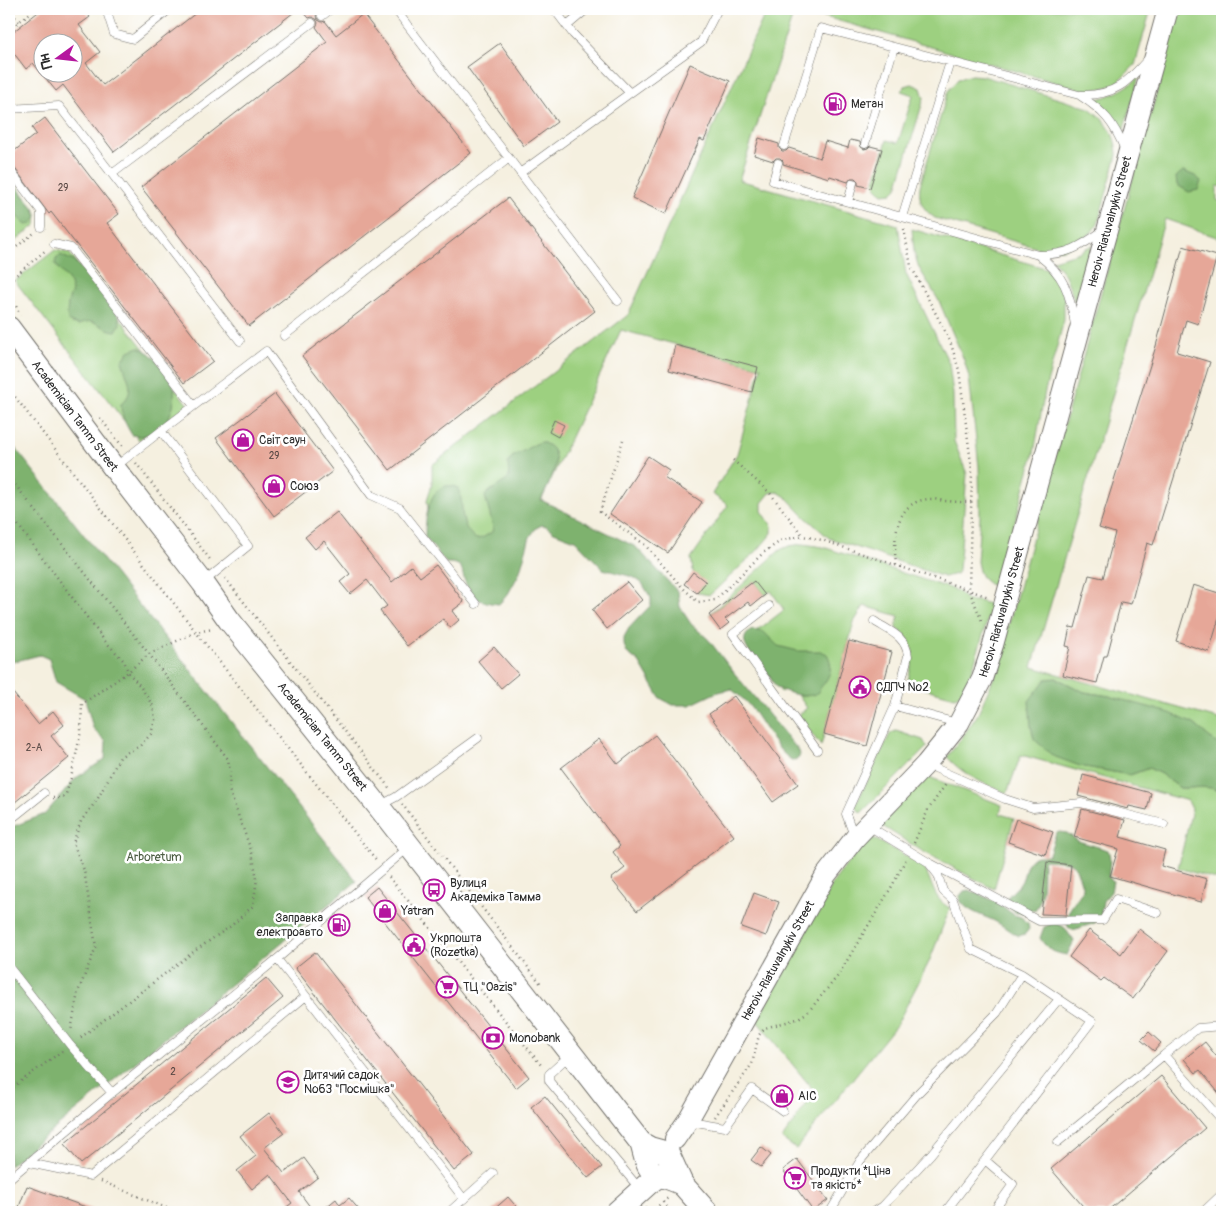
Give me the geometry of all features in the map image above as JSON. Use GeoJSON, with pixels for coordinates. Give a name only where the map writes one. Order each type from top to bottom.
{"type":"FeatureCollection","features":[{"type":"Feature","properties":{"kind":"main road","name":"Academician Tamm Street"},"geometry":{"type":"LineString","coordinates":[[15,321],[211,576],[229,620],[388,802],[410,846],[656,1163],[674,1192],[707,1212]]}},
{"type":"Feature","properties":{"kind":"main road","name":"Heroiv-Riatuvalnykiv Street"},"geometry":{"type":"LineString","coordinates":[[624,1210],[656,1163]]}},
{"type":"Feature","properties":{"kind":"street","name":"Heroiv-Riatuvalnykiv Street"},"geometry":{"type":"LineString","coordinates":[[656,1163],[688,1120],[826,875],[861,832],[926,764],[959,723],[982,679],[993,645],[1168,9]]}},
{"type":"Feature","properties":{"kind":"lane"},"geometry":{"type":"LineString","coordinates":[[106,9],[114,34],[133,39],[170,9]]}},
{"type":"Feature","properties":{"kind":"lane"},"geometry":{"type":"LineString","coordinates":[[322,16],[331,9]]}},
{"type":"Feature","properties":{"kind":"lane"},"geometry":{"type":"LineString","coordinates":[[395,9],[618,301]]}},
{"type":"Feature","properties":{"kind":"lane"},"geometry":{"type":"LineString","coordinates":[[554,9],[567,26],[630,93]]}},
{"type":"Feature","properties":{"kind":"lane"},"geometry":{"type":"LineString","coordinates":[[567,26],[587,9]]}},
{"type":"Feature","properties":{"kind":"lane"},"geometry":{"type":"LineString","coordinates":[[520,173],[701,42],[718,9]]}},
{"type":"Feature","properties":{"kind":"lane"},"geometry":{"type":"LineString","coordinates":[[112,174],[312,24]]}},
{"type":"Feature","properties":{"kind":"lane"},"geometry":{"type":"LineString","coordinates":[[784,146],[821,28],[1079,95],[1095,95],[1116,89],[1136,74],[1157,49]]}},
{"type":"Feature","properties":{"kind":"lane"},"geometry":{"type":"LineString","coordinates":[[865,144],[894,47]]}},
{"type":"Feature","properties":{"kind":"lane"},"geometry":{"type":"LineString","coordinates":[[902,217],[950,62]]}},
{"type":"Feature","properties":{"kind":"lane"},"geometry":{"type":"LineString","coordinates":[[1079,95],[1094,104],[1107,117],[1118,134],[1128,157]]}},
{"type":"Feature","properties":{"kind":"lane"},"geometry":{"type":"LineString","coordinates":[[9,109],[59,106],[240,341]]}},
{"type":"Feature","properties":{"kind":"lane"},"geometry":{"type":"LineString","coordinates":[[284,336],[509,158]]}},
{"type":"Feature","properties":{"kind":"lane"},"geometry":{"type":"LineString","coordinates":[[778,162],[773,181],[1038,255],[1053,255],[1072,251],[1108,226]]}},
{"type":"Feature","properties":{"kind":"lane"},"geometry":{"type":"LineString","coordinates":[[9,169],[42,211],[42,228]]}},
{"type":"Feature","properties":{"kind":"lane"},"geometry":{"type":"LineString","coordinates":[[848,202],[853,183]]}},
{"type":"Feature","properties":{"kind":"lane"},"geometry":{"type":"LineString","coordinates":[[54,244],[71,248],[194,406]]}},
{"type":"Feature","properties":{"kind":"lane"},"geometry":{"type":"LineString","coordinates":[[1038,255],[1056,270],[1062,279],[1074,314],[1077,342]]}},
{"type":"Feature","properties":{"kind":"lane"},"geometry":{"type":"LineString","coordinates":[[122,462],[266,351],[370,495],[400,508],[476,604]]}},
{"type":"Feature","properties":{"kind":"lane"},"geometry":{"type":"LineString","coordinates":[[161,431],[248,546],[211,576]]}},
{"type":"Feature","properties":{"kind":"lane"},"geometry":{"type":"LineString","coordinates":[[769,606],[733,634],[817,750]]}},
{"type":"Feature","properties":{"kind":"lane"},"geometry":{"type":"LineString","coordinates":[[874,621],[905,642],[908,656],[895,706],[846,814],[861,832],[910,851],[1039,920],[1103,920],[1116,899],[1158,913]]}},
{"type":"Feature","properties":{"kind":"lane"},"geometry":{"type":"LineString","coordinates":[[895,706],[959,723]]}},
{"type":"Feature","properties":{"kind":"lane"},"geometry":{"type":"LineString","coordinates":[[388,802],[478,738]]}},
{"type":"Feature","properties":{"kind":"lane"},"geometry":{"type":"LineString","coordinates":[[926,764],[1005,799],[1032,808],[1081,803],[1164,824]]}},
{"type":"Feature","properties":{"kind":"lane"},"geometry":{"type":"LineString","coordinates":[[9,821],[44,793]]}},
{"type":"Feature","properties":{"kind":"lane"},"geometry":{"type":"LineString","coordinates":[[9,1180],[112,1093],[277,960],[410,846]]}},
{"type":"Feature","properties":{"kind":"lane"},"geometry":{"type":"LineString","coordinates":[[928,862],[938,875],[943,891],[953,900],[971,949],[1022,974],[1092,1022],[945,1212]]}},
{"type":"Feature","properties":{"kind":"lane"},"geometry":{"type":"LineString","coordinates":[[277,960],[464,1199]]}},
{"type":"Feature","properties":{"kind":"lane"},"geometry":{"type":"LineString","coordinates":[[9,967],[70,1045],[112,1093]]}},
{"type":"Feature","properties":{"kind":"lane"},"geometry":{"type":"LineString","coordinates":[[830,1212],[860,1161],[919,1092],[997,1013],[1022,974]]}},
{"type":"Feature","properties":{"kind":"lane"},"geometry":{"type":"LineString","coordinates":[[29,1163],[91,1176],[306,996]]}},
{"type":"Feature","properties":{"kind":"lane"},"geometry":{"type":"LineString","coordinates":[[874,1212],[883,1206],[931,1154],[1059,999]]}},
{"type":"Feature","properties":{"kind":"lane"},"geometry":{"type":"LineString","coordinates":[[1058,1142],[1198,1028],[1222,1026]]}},
{"type":"Feature","properties":{"kind":"lane"},"geometry":{"type":"LineString","coordinates":[[572,1053],[549,1074],[549,1081],[656,1163]]}},
{"type":"Feature","properties":{"kind":"lane"},"geometry":{"type":"LineString","coordinates":[[1164,1055],[1222,1121]]}},
{"type":"Feature","properties":{"kind":"lane"},"geometry":{"type":"LineString","coordinates":[[688,1120],[725,1127],[752,1089],[783,1111]]}},
{"type":"Feature","properties":{"kind":"lane"},"geometry":{"type":"LineString","coordinates":[[985,1160],[1014,1184],[993,1212]]}},
{"type":"Feature","properties":{"kind":"lane"},"geometry":{"type":"LineString","coordinates":[[449,1212],[493,1174]]}},
{"type":"Feature","properties":{"kind":"lane"},"geometry":{"type":"LineString","coordinates":[[1203,1212],[1222,1194]]}},
{"type":"Feature","properties":{"kind":"path"},"geometry":{"type":"LineString","coordinates":[[9,9],[19,22]]}},
{"type":"Feature","properties":{"kind":"path"},"geometry":{"type":"LineString","coordinates":[[9,30],[35,9]]}},
{"type":"Feature","properties":{"kind":"path"},"geometry":{"type":"LineString","coordinates":[[902,217],[911,266],[950,341],[960,370],[972,471],[969,590],[993,645]]}},
{"type":"Feature","properties":{"kind":"path"},"geometry":{"type":"LineString","coordinates":[[9,253],[42,228]]}},
{"type":"Feature","properties":{"kind":"path"},"geometry":{"type":"LineString","coordinates":[[9,280],[54,244]]}},
{"type":"Feature","properties":{"kind":"path"},"geometry":{"type":"LineString","coordinates":[[9,293],[15,321]]}},
{"type":"Feature","properties":{"kind":"path"},"geometry":{"type":"LineString","coordinates":[[9,389],[196,632],[383,869],[542,1064],[554,1069]]}},
{"type":"Feature","properties":{"kind":"path"},"geometry":{"type":"LineString","coordinates":[[99,417],[122,462],[388,802],[546,990]]}},
{"type":"Feature","properties":{"kind":"path"},"geometry":{"type":"LineString","coordinates":[[623,440],[600,512],[644,544],[698,602],[714,600],[763,553],[782,540],[803,536],[822,540],[1004,602]]}},
{"type":"Feature","properties":{"kind":"path"},"geometry":{"type":"LineString","coordinates":[[733,460],[770,493],[803,536]]}},
{"type":"Feature","properties":{"kind":"path"},"geometry":{"type":"LineString","coordinates":[[9,477],[149,654],[228,759],[230,772],[229,790],[252,853],[257,879],[253,906],[230,926],[9,1090]]}},
{"type":"Feature","properties":{"kind":"path"},"geometry":{"type":"LineString","coordinates":[[896,565],[894,551],[896,536],[900,518],[908,506],[920,500],[932,499],[971,502]]}},
{"type":"Feature","properties":{"kind":"path"},"geometry":{"type":"LineString","coordinates":[[9,513],[104,640],[124,661],[128,672],[153,706],[155,720],[150,734],[140,746],[120,758],[97,800],[81,821],[73,843],[84,870],[96,947],[78,992],[72,1021],[70,1045]]}},
{"type":"Feature","properties":{"kind":"path"},"geometry":{"type":"LineString","coordinates":[[44,793],[54,798],[61,798],[66,794],[81,731],[82,704],[128,672],[149,654],[196,632],[218,627],[229,620]]}},
{"type":"Feature","properties":{"kind":"path"},"geometry":{"type":"LineString","coordinates":[[710,1124],[752,1064],[759,1035],[765,1028],[797,1019],[808,1012],[837,977],[891,888],[928,810],[953,776]]}},
{"type":"Feature","properties":{"kind":"path"},"geometry":{"type":"LineString","coordinates":[[91,1176],[176,1212]]}},
{"type":"Feature","properties":{"kind":"path"},"geometry":{"type":"LineString","coordinates":[[651,1212],[674,1192]]}},
{"type":"Feature","properties":{"kind":"path"},"geometry":{"type":"LineString","coordinates":[[663,1202],[671,1212]]}},
{"type":"Feature","properties":{"kind":"green space"},"geometry":{"type":"Polygon","coordinates":[[[767,9],[795,9],[739,180],[898,225],[906,274],[949,363],[953,394],[954,441],[967,474],[959,570],[956,574],[944,577],[829,538],[786,497],[778,492],[770,493],[762,503],[762,511],[772,526],[772,533],[757,551],[710,595],[697,593],[705,582],[693,572],[691,558],[728,505],[712,494],[737,454],[761,367],[621,330],[497,595],[429,518],[427,500],[432,484],[432,465],[628,315],[767,9]]]}},
{"type":"Feature","properties":{"kind":"green space"},"geometry":{"type":"Polygon","coordinates":[[[797,9],[1151,9],[1135,65],[1116,84],[1090,90],[1079,89],[797,9]]]}},
{"type":"Feature","properties":{"kind":"green space"},"geometry":{"type":"Polygon","coordinates":[[[1180,9],[1222,9],[1222,187],[1217,186],[1217,200],[1222,202],[1222,239],[1165,219],[1032,667],[1222,720],[1222,748],[1194,724],[1109,696],[1084,692],[1056,678],[1080,766],[1130,775],[1149,768],[1180,788],[1208,788],[1222,794],[1222,881],[1178,868],[1192,809],[1188,801],[1021,755],[1007,793],[967,774],[947,757],[978,714],[994,677],[1180,9]]]}},
{"type":"Feature","properties":{"kind":"green space"},"geometry":{"type":"Polygon","coordinates":[[[971,75],[983,76],[1089,108],[1109,128],[1115,140],[1117,155],[1098,223],[1091,233],[1082,240],[1064,249],[1044,250],[935,218],[924,208],[920,196],[920,186],[948,91],[958,79],[971,75]]]}},
{"type":"Feature","properties":{"kind":"green space"},"geometry":{"type":"Polygon","coordinates":[[[1139,77],[1123,132],[1113,118],[1094,100],[1118,92],[1139,77]]]}},
{"type":"Feature","properties":{"kind":"green space"},"geometry":{"type":"Polygon","coordinates":[[[912,84],[921,88],[924,98],[897,188],[892,193],[883,194],[876,188],[875,181],[887,140],[898,143],[913,95],[901,91],[905,86],[912,84]]]}},
{"type":"Feature","properties":{"kind":"green space"},"geometry":{"type":"Polygon","coordinates":[[[1183,171],[1201,181],[1198,190],[1189,192],[1177,185],[1176,177],[1183,171]]]}},
{"type":"Feature","properties":{"kind":"green space"},"geometry":{"type":"Polygon","coordinates":[[[9,172],[20,192],[34,208],[37,217],[31,224],[26,225],[9,209],[9,172]]]}},
{"type":"Feature","properties":{"kind":"green space"},"geometry":{"type":"Polygon","coordinates":[[[9,176],[37,213],[36,225],[9,246],[9,176]]]}},
{"type":"Feature","properties":{"kind":"green space"},"geometry":{"type":"Polygon","coordinates":[[[912,229],[1048,269],[1061,288],[1064,298],[1064,320],[1045,391],[1034,453],[997,587],[983,579],[977,562],[980,516],[979,467],[969,377],[964,360],[939,301],[919,268],[914,252],[912,229]]]}},
{"type":"Feature","properties":{"kind":"green space"},"geometry":{"type":"Polygon","coordinates":[[[1092,245],[1076,304],[1065,275],[1053,260],[1077,253],[1092,245]]]}},
{"type":"Feature","properties":{"kind":"green space"},"geometry":{"type":"Polygon","coordinates":[[[55,250],[69,253],[188,405],[139,440],[15,281],[55,250]]]}},
{"type":"Feature","properties":{"kind":"green space"},"geometry":{"type":"Polygon","coordinates":[[[61,255],[75,262],[95,283],[119,315],[120,324],[116,331],[94,322],[85,322],[79,325],[69,322],[67,315],[68,302],[72,291],[69,281],[55,264],[56,259],[61,255]]]}},
{"type":"Feature","properties":{"kind":"green space"},"geometry":{"type":"Polygon","coordinates":[[[139,347],[149,353],[166,372],[174,385],[173,404],[167,419],[156,431],[140,436],[132,435],[121,408],[121,404],[129,394],[130,389],[122,361],[129,351],[139,347]]]}},
{"type":"Feature","properties":{"kind":"green space","name":"Arboretum"},"geometry":{"type":"Polygon","coordinates":[[[9,440],[357,881],[9,1166],[9,828],[45,814],[76,778],[105,759],[106,742],[93,728],[85,699],[56,682],[49,659],[40,655],[12,662],[9,665],[9,440]]]}},
{"type":"Feature","properties":{"kind":"green space"},"geometry":{"type":"Polygon","coordinates":[[[541,442],[549,446],[554,452],[555,459],[552,476],[541,500],[636,547],[678,592],[680,607],[691,624],[708,639],[799,751],[799,758],[795,761],[782,752],[751,708],[731,689],[715,693],[690,705],[673,705],[660,698],[639,662],[627,653],[624,645],[624,637],[629,628],[651,605],[651,598],[642,583],[633,577],[603,569],[575,540],[554,532],[546,526],[542,525],[536,528],[530,537],[519,574],[508,594],[499,604],[485,602],[475,597],[468,589],[462,569],[455,564],[446,563],[425,537],[430,501],[435,494],[440,488],[448,486],[457,487],[460,494],[463,520],[470,533],[476,539],[482,538],[492,532],[493,527],[485,496],[509,478],[508,463],[512,457],[541,442]]]}},
{"type":"Feature","properties":{"kind":"green space"},"geometry":{"type":"Polygon","coordinates":[[[803,544],[823,547],[952,589],[968,601],[979,601],[992,605],[972,671],[961,694],[955,697],[907,684],[913,653],[909,640],[896,628],[899,616],[864,606],[854,622],[821,746],[798,715],[807,708],[791,685],[781,692],[745,640],[784,610],[771,591],[765,595],[754,581],[709,615],[780,550],[789,546],[803,544]]]}},
{"type":"Feature","properties":{"kind":"green space"},"geometry":{"type":"Polygon","coordinates":[[[752,630],[764,632],[778,646],[798,651],[821,651],[827,654],[831,667],[827,679],[818,693],[808,696],[789,693],[775,686],[746,645],[747,635],[752,630]]]}},
{"type":"Feature","properties":{"kind":"green space"},"geometry":{"type":"Polygon","coordinates":[[[1056,678],[1084,692],[1109,696],[1170,713],[1194,724],[1222,748],[1222,794],[1208,788],[1180,788],[1149,768],[1130,775],[1080,766],[1053,756],[1034,739],[1029,701],[1046,679],[1056,678]]]}},
{"type":"Feature","properties":{"kind":"green space"},"geometry":{"type":"Polygon","coordinates":[[[896,731],[923,740],[927,747],[861,813],[855,806],[889,736],[896,731]]]}},
{"type":"Feature","properties":{"kind":"green space"},"geometry":{"type":"Polygon","coordinates":[[[929,777],[1002,805],[1000,814],[1014,818],[994,889],[922,851],[879,824],[929,777]]]}},
{"type":"Feature","properties":{"kind":"green space"},"geometry":{"type":"Polygon","coordinates":[[[1056,833],[1067,833],[1078,841],[1108,850],[1110,857],[1109,878],[1113,881],[1111,892],[1103,901],[1101,915],[1095,923],[1073,930],[1068,927],[1067,917],[1083,889],[1075,867],[1068,862],[1045,860],[1043,862],[1042,893],[1035,910],[1016,913],[1006,901],[1022,881],[1029,862],[1034,857],[1049,854],[1056,833]]]}},
{"type":"Feature","properties":{"kind":"green space"},"geometry":{"type":"Polygon","coordinates":[[[869,836],[921,864],[935,893],[950,908],[929,962],[897,1024],[796,1149],[782,1139],[815,1092],[757,1021],[834,881],[869,836]]]}},
{"type":"Feature","properties":{"kind":"green space"},"geometry":{"type":"Polygon","coordinates":[[[969,890],[997,902],[1014,915],[1021,917],[1028,923],[1029,929],[1025,934],[1019,936],[993,920],[970,910],[961,902],[959,897],[964,891],[969,890]]]}},
{"type":"Feature","properties":{"kind":"green space"},"geometry":{"type":"Polygon","coordinates":[[[1054,923],[1064,927],[1074,941],[1067,955],[1051,950],[1040,938],[1044,927],[1054,923]]]}},
{"type":"Feature","properties":{"kind":"building"},"geometry":{"type":"Polygon","coordinates":[[[42,9],[84,9],[90,17],[79,25],[100,52],[86,63],[103,85],[201,9],[298,9],[114,152],[63,85],[56,91],[49,82],[82,82],[82,32],[32,32],[32,64],[26,69],[9,47],[9,35],[42,9]]]}},
{"type":"Feature","properties":{"kind":"building"},"geometry":{"type":"Polygon","coordinates":[[[301,9],[316,9],[318,20],[325,21],[336,35],[363,14],[471,153],[249,326],[141,187],[327,42],[316,27],[318,23],[316,19],[309,18],[301,9]]]}},
{"type":"Feature","properties":{"kind":"building"},"geometry":{"type":"Polygon","coordinates":[[[500,43],[557,122],[524,146],[467,67],[500,43]]]}},
{"type":"Feature","properties":{"kind":"building"},"geometry":{"type":"Polygon","coordinates":[[[690,64],[730,81],[704,141],[700,139],[666,214],[632,198],[690,64]]]}},
{"type":"Feature","properties":{"kind":"building"},"geometry":{"type":"Polygon","coordinates":[[[45,118],[119,214],[107,223],[213,361],[184,383],[51,212],[49,214],[9,162],[9,155],[36,134],[32,128],[45,118]]]}},
{"type":"Feature","properties":{"kind":"building"},"geometry":{"type":"Polygon","coordinates":[[[759,138],[779,144],[779,148],[782,151],[786,151],[789,148],[820,158],[825,141],[848,148],[850,140],[860,142],[861,147],[864,149],[870,146],[882,149],[870,188],[858,185],[858,181],[855,178],[851,178],[848,182],[830,176],[829,178],[783,164],[780,158],[776,158],[773,161],[754,155],[759,138]]]}},
{"type":"Feature","properties":{"kind":"building"},"geometry":{"type":"Polygon","coordinates":[[[508,198],[595,311],[390,470],[302,356],[508,198]]]}},
{"type":"Feature","properties":{"kind":"building"},"geometry":{"type":"Polygon","coordinates":[[[1183,246],[1217,256],[1198,324],[1186,320],[1177,352],[1210,362],[1153,545],[1147,543],[1131,604],[1121,602],[1107,656],[1104,656],[1097,683],[1063,675],[1070,647],[1066,646],[1070,627],[1075,628],[1089,575],[1103,578],[1115,533],[1099,528],[1156,346],[1183,246]]]}},
{"type":"Feature","properties":{"kind":"building"},"geometry":{"type":"Polygon","coordinates":[[[675,345],[758,367],[752,392],[669,370],[675,345]]]}},
{"type":"Feature","properties":{"kind":"building"},"geometry":{"type":"Polygon","coordinates":[[[275,394],[333,471],[274,516],[216,438],[275,394]]]}},
{"type":"Feature","properties":{"kind":"building"},"geometry":{"type":"Polygon","coordinates":[[[554,420],[564,425],[558,437],[549,432],[554,420]]]}},
{"type":"Feature","properties":{"kind":"building"},"geometry":{"type":"Polygon","coordinates":[[[648,456],[669,470],[664,477],[702,502],[668,553],[610,514],[648,456]]]}},
{"type":"Feature","properties":{"kind":"building"},"geometry":{"type":"Polygon","coordinates":[[[337,512],[392,582],[411,566],[420,577],[436,565],[464,602],[452,611],[459,620],[450,628],[443,619],[407,646],[380,611],[387,606],[367,580],[350,594],[340,582],[350,574],[324,541],[315,549],[305,537],[337,512]]]}},
{"type":"Feature","properties":{"kind":"building"},"geometry":{"type":"Polygon","coordinates":[[[693,572],[706,582],[697,593],[684,584],[693,572]]]}},
{"type":"Feature","properties":{"kind":"building"},"geometry":{"type":"Polygon","coordinates":[[[754,581],[765,595],[751,606],[748,602],[725,619],[729,623],[720,630],[709,615],[754,581]]]}},
{"type":"Feature","properties":{"kind":"building"},"geometry":{"type":"Polygon","coordinates":[[[627,582],[642,600],[607,629],[592,610],[627,582]]]}},
{"type":"Feature","properties":{"kind":"building"},"geometry":{"type":"Polygon","coordinates":[[[1193,585],[1222,594],[1222,608],[1209,652],[1176,641],[1193,585]]]}},
{"type":"Feature","properties":{"kind":"building","name":"СДПЧ №2"},"geometry":{"type":"Polygon","coordinates":[[[849,641],[892,652],[867,746],[824,734],[849,641]]]}},
{"type":"Feature","properties":{"kind":"building"},"geometry":{"type":"Polygon","coordinates":[[[494,647],[518,674],[501,688],[478,661],[494,647]]]}},
{"type":"Feature","properties":{"kind":"building"},"geometry":{"type":"Polygon","coordinates":[[[9,688],[38,724],[53,711],[64,725],[51,736],[69,758],[9,807],[9,688]]]}},
{"type":"Feature","properties":{"kind":"building"},"geometry":{"type":"Polygon","coordinates":[[[734,696],[798,784],[773,802],[709,714],[734,696]]]}},
{"type":"Feature","properties":{"kind":"building"},"geometry":{"type":"Polygon","coordinates":[[[655,735],[734,836],[637,911],[611,879],[625,868],[613,852],[620,846],[561,768],[599,739],[618,764],[655,735]]]}},
{"type":"Feature","properties":{"kind":"building"},"geometry":{"type":"Polygon","coordinates":[[[1083,775],[1151,793],[1147,810],[1129,806],[1128,809],[1078,796],[1083,775]]]}},
{"type":"Feature","properties":{"kind":"building"},"geometry":{"type":"Polygon","coordinates":[[[1082,809],[1125,820],[1120,837],[1165,850],[1161,866],[1207,879],[1201,902],[1110,876],[1118,849],[1074,837],[1082,809]]]}},
{"type":"Feature","properties":{"kind":"building"},"geometry":{"type":"Polygon","coordinates":[[[1016,819],[1053,832],[1045,855],[1008,842],[1016,819]]]}},
{"type":"Feature","properties":{"kind":"building"},"geometry":{"type":"Polygon","coordinates":[[[1047,862],[1071,865],[1066,915],[1041,914],[1047,862]]]}},
{"type":"Feature","properties":{"kind":"building","name":"ТЦ \"Oazis\""},"geometry":{"type":"Polygon","coordinates":[[[377,887],[529,1077],[516,1088],[365,897],[377,887]]]}},
{"type":"Feature","properties":{"kind":"building"},"geometry":{"type":"Polygon","coordinates":[[[754,893],[779,902],[766,936],[741,927],[754,893]]]}},
{"type":"Feature","properties":{"kind":"building"},"geometry":{"type":"Polygon","coordinates":[[[1139,929],[1168,951],[1133,999],[1104,978],[1101,981],[1069,957],[1089,930],[1121,954],[1139,929]]]}},
{"type":"Feature","properties":{"kind":"building"},"geometry":{"type":"Polygon","coordinates":[[[315,952],[474,1155],[454,1171],[295,968],[315,952]]]}},
{"type":"Feature","properties":{"kind":"building"},"geometry":{"type":"Polygon","coordinates":[[[266,978],[283,998],[81,1164],[64,1144],[266,978]]]}},
{"type":"Feature","properties":{"kind":"building"},"geometry":{"type":"Polygon","coordinates":[[[1149,1032],[1161,1043],[1154,1051],[1141,1040],[1149,1032]]]}},
{"type":"Feature","properties":{"kind":"building"},"geometry":{"type":"Polygon","coordinates":[[[1205,1042],[1216,1056],[1222,1051],[1222,1097],[1200,1070],[1196,1073],[1184,1059],[1205,1042]]]}},
{"type":"Feature","properties":{"kind":"building"},"geometry":{"type":"Polygon","coordinates":[[[1161,1076],[1205,1128],[1106,1212],[1088,1212],[1051,1169],[1161,1076]]]}},
{"type":"Feature","properties":{"kind":"building"},"geometry":{"type":"Polygon","coordinates":[[[545,1096],[602,1167],[588,1178],[531,1107],[545,1096]]]}},
{"type":"Feature","properties":{"kind":"building"},"geometry":{"type":"Polygon","coordinates":[[[269,1113],[284,1133],[264,1148],[284,1173],[304,1158],[318,1177],[299,1192],[314,1212],[280,1212],[292,1203],[270,1174],[252,1189],[237,1171],[256,1156],[240,1136],[269,1113]]]}},
{"type":"Feature","properties":{"kind":"building"},"geometry":{"type":"Polygon","coordinates":[[[761,1147],[771,1155],[761,1167],[751,1160],[761,1147]]]}},
{"type":"Feature","properties":{"kind":"building"},"geometry":{"type":"Polygon","coordinates":[[[797,1159],[828,1200],[813,1211],[783,1170],[797,1159]]]}},
{"type":"Feature","properties":{"kind":"building"},"geometry":{"type":"Polygon","coordinates":[[[27,1186],[97,1211],[97,1212],[17,1212],[27,1186]]]}},
{"type":"Feature","properties":{"kind":"building"},"geometry":{"type":"Polygon","coordinates":[[[508,1197],[521,1212],[491,1212],[508,1197]]]}},
{"type":"Feature","properties":{"kind":"building"},"geometry":{"type":"Polygon","coordinates":[[[349,1198],[361,1212],[320,1212],[336,1199],[340,1205],[349,1198]]]}},
{"type":"Feature","properties":{"kind":"place","name":"Метан"},"geometry":{"type":"Point","coordinates":[835,104]}},
{"type":"Feature","properties":{"kind":"place","name":"Світ саун"},"geometry":{"type":"Point","coordinates":[243,440]}},
{"type":"Feature","properties":{"kind":"place","name":"Союз"},"geometry":{"type":"Point","coordinates":[274,486]}},
{"type":"Feature","properties":{"kind":"place","name":"СДПЧ №2"},"geometry":{"type":"Point","coordinates":[860,687]}},
{"type":"Feature","properties":{"kind":"place","name":"Вулиця Академіка Тамма"},"geometry":{"type":"Point","coordinates":[434,890]}},
{"type":"Feature","properties":{"kind":"place","name":"Yatran"},"geometry":{"type":"Point","coordinates":[385,911]}},
{"type":"Feature","properties":{"kind":"place","name":"Заправка електроавто"},"geometry":{"type":"Point","coordinates":[339,925]}},
{"type":"Feature","properties":{"kind":"place","name":"Укрпошта (Rozetka)"},"geometry":{"type":"Point","coordinates":[414,945]}},
{"type":"Feature","properties":{"kind":"place","name":"ТЦ \"Oazis\""},"geometry":{"type":"Point","coordinates":[447,987]}},
{"type":"Feature","properties":{"kind":"place","name":"Monobank"},"geometry":{"type":"Point","coordinates":[493,1038]}},
{"type":"Feature","properties":{"kind":"place","name":"Дитячий садок №63 \"Посмішка\""},"geometry":{"type":"Point","coordinates":[288,1082]}},
{"type":"Feature","properties":{"kind":"place","name":"АІС"},"geometry":{"type":"Point","coordinates":[782,1096]}},
{"type":"Feature","properties":{"kind":"place","name":"Продукти *Ціна та якість*"},"geometry":{"type":"Point","coordinates":[795,1178]}}]}
